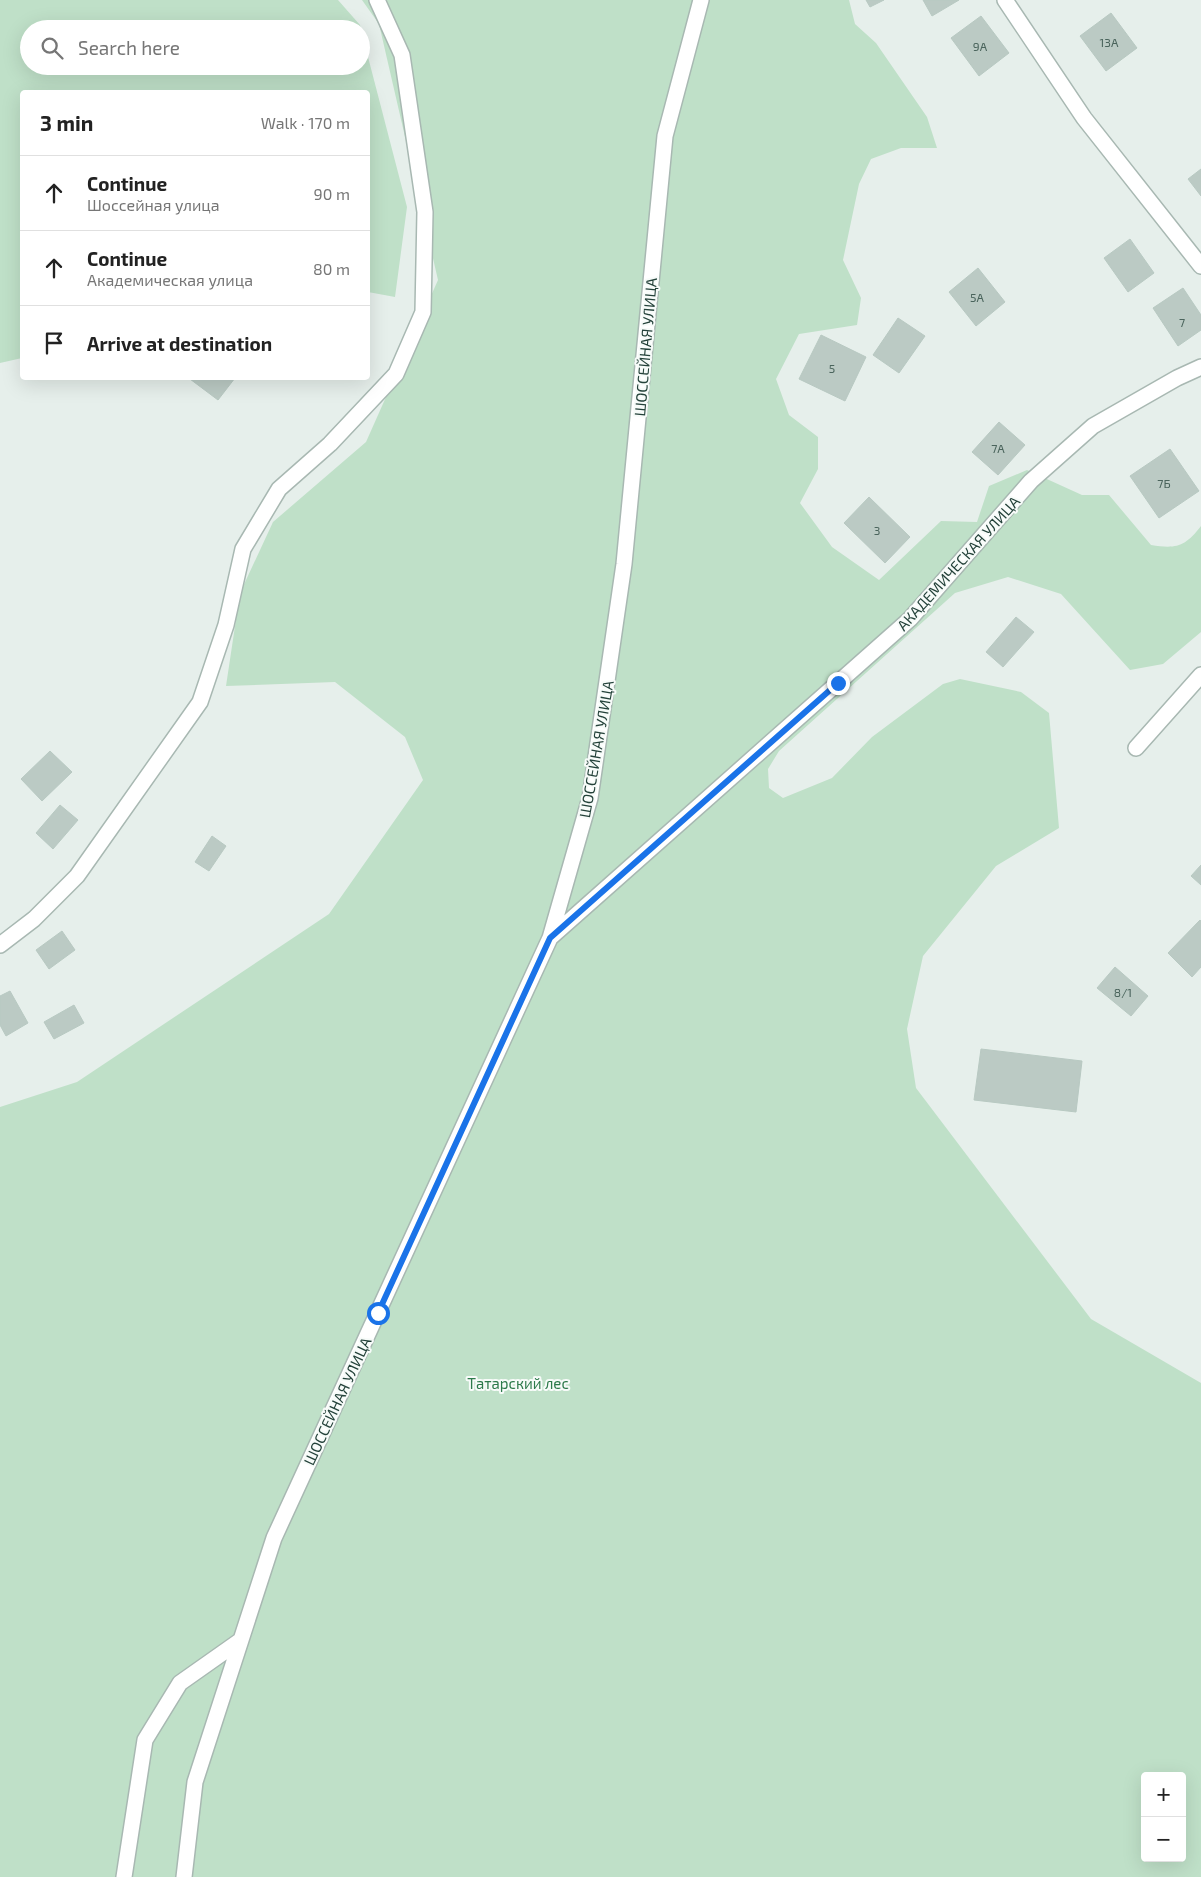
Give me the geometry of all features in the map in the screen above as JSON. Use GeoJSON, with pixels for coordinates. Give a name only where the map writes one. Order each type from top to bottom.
{"type":"FeatureCollection","features":[{"type":"Feature","properties":{"kind":"street"},"geometry":{"type":"LineString","coordinates":[[0,945],[34,919],[77,876],[200,702],[226,625],[243,549],[279,489],[330,444],[396,374],[423,312],[425,212],[402,55],[377,0]]}},
{"type":"Feature","properties":{"kind":"street","name":"ШОССЕЙНАЯ УЛИЦА"},"geometry":{"type":"LineString","coordinates":[[184,1877],[195,1782],[274,1538],[550,938],[590,798],[624,564],[665,136],[701,0]]}},
{"type":"Feature","properties":{"kind":"street"},"geometry":{"type":"LineString","coordinates":[[1005,0],[1084,118],[1201,266]]}},
{"type":"Feature","properties":{"kind":"street","name":"АКАДЕМИЧЕСКАЯ УЛИЦА"},"geometry":{"type":"LineString","coordinates":[[550,938],[910,619],[1031,481],[1093,426],[1177,378],[1201,367]]}},
{"type":"Feature","properties":{"kind":"street"},"geometry":{"type":"LineString","coordinates":[[1136,748],[1201,674]]}},
{"type":"Feature","properties":{"kind":"street"},"geometry":{"type":"LineString","coordinates":[[124,1877],[145,1740],[180,1683],[241,1640]]}},
{"type":"Feature","properties":{"kind":"green space"},"geometry":{"type":"Polygon","coordinates":[[[0,0],[338,0],[356,20],[20,20],[20,75],[370,75],[370,65],[407,207],[395,297],[370,292],[370,90],[20,90],[20,358],[0,363],[0,0]]]}},
{"type":"Feature","properties":{"kind":"green space","name":"Татарский лес"},"geometry":{"type":"Polygon","coordinates":[[[362,0],[849,0],[855,24],[876,43],[927,117],[937,148],[901,148],[871,159],[859,184],[843,260],[861,298],[857,325],[799,334],[776,379],[789,415],[818,437],[818,469],[800,503],[832,547],[879,580],[941,521],[977,522],[989,486],[1027,470],[1082,495],[1109,495],[1151,545],[1167,547],[1179,545],[1190,538],[1201,526],[1201,632],[1163,664],[1130,670],[1061,594],[1008,577],[955,593],[779,751],[768,769],[769,788],[783,798],[832,778],[872,737],[943,684],[960,679],[1021,692],[1049,713],[1059,828],[996,866],[923,956],[907,1029],[916,1088],[1091,1319],[1201,1383],[1201,1877],[0,1877],[0,1107],[77,1082],[329,914],[423,780],[405,737],[335,682],[226,686],[240,593],[273,522],[366,442],[438,280],[379,24],[362,0]]]}},
{"type":"Feature","properties":{"kind":"building"},"geometry":{"type":"Polygon","coordinates":[[[866,0],[884,0],[870,7],[866,0]]]}},
{"type":"Feature","properties":{"kind":"building"},"geometry":{"type":"Polygon","coordinates":[[[923,0],[959,0],[932,16],[923,0]]]}},
{"type":"Feature","properties":{"kind":"building"},"geometry":{"type":"Polygon","coordinates":[[[1111,13],[1137,48],[1106,71],[1080,36],[1111,13]]]}},
{"type":"Feature","properties":{"kind":"building"},"geometry":{"type":"Polygon","coordinates":[[[981,16],[1009,53],[979,76],[951,38],[981,16]]]}},
{"type":"Feature","properties":{"kind":"building"},"geometry":{"type":"Polygon","coordinates":[[[1201,169],[1201,196],[1188,179],[1201,169]]]}},
{"type":"Feature","properties":{"kind":"building"},"geometry":{"type":"Polygon","coordinates":[[[1130,239],[1154,273],[1128,292],[1104,258],[1130,239]]]}},
{"type":"Feature","properties":{"kind":"building"},"geometry":{"type":"Polygon","coordinates":[[[978,268],[1005,302],[976,326],[949,292],[978,268]]]}},
{"type":"Feature","properties":{"kind":"building"},"geometry":{"type":"Polygon","coordinates":[[[1183,288],[1201,315],[1201,330],[1178,346],[1153,308],[1183,288]]]}},
{"type":"Feature","properties":{"kind":"building"},"geometry":{"type":"Polygon","coordinates":[[[898,318],[925,336],[899,373],[873,355],[898,318]]]}},
{"type":"Feature","properties":{"kind":"building"},"geometry":{"type":"Polygon","coordinates":[[[821,335],[866,357],[845,401],[799,379],[821,335]]]}},
{"type":"Feature","properties":{"kind":"building"},"geometry":{"type":"Polygon","coordinates":[[[191,380],[233,380],[218,400],[191,380]]]}},
{"type":"Feature","properties":{"kind":"building"},"geometry":{"type":"Polygon","coordinates":[[[999,422],[1025,445],[998,475],[972,452],[999,422]]]}},
{"type":"Feature","properties":{"kind":"building"},"geometry":{"type":"Polygon","coordinates":[[[1170,449],[1199,491],[1159,518],[1130,476],[1170,449]]]}},
{"type":"Feature","properties":{"kind":"building"},"geometry":{"type":"Polygon","coordinates":[[[869,497],[910,537],[885,563],[844,523],[869,497]]]}},
{"type":"Feature","properties":{"kind":"building"},"geometry":{"type":"Polygon","coordinates":[[[1016,617],[1034,632],[1003,667],[986,652],[1016,617]]]}},
{"type":"Feature","properties":{"kind":"building"},"geometry":{"type":"Polygon","coordinates":[[[50,751],[72,772],[42,801],[21,779],[50,751]]]}},
{"type":"Feature","properties":{"kind":"building"},"geometry":{"type":"Polygon","coordinates":[[[60,805],[78,820],[53,849],[36,833],[60,805]]]}},
{"type":"Feature","properties":{"kind":"building"},"geometry":{"type":"Polygon","coordinates":[[[212,836],[226,846],[209,871],[195,862],[212,836]]]}},
{"type":"Feature","properties":{"kind":"building"},"geometry":{"type":"Polygon","coordinates":[[[1201,865],[1201,885],[1191,876],[1201,865]]]}},
{"type":"Feature","properties":{"kind":"building"},"geometry":{"type":"Polygon","coordinates":[[[1200,920],[1201,967],[1192,977],[1168,953],[1200,920]]]}},
{"type":"Feature","properties":{"kind":"building"},"geometry":{"type":"Polygon","coordinates":[[[62,931],[75,950],[49,969],[36,950],[62,931]]]}},
{"type":"Feature","properties":{"kind":"building"},"geometry":{"type":"Polygon","coordinates":[[[1115,967],[1148,996],[1131,1016],[1097,988],[1115,967]]]}},
{"type":"Feature","properties":{"kind":"building"},"geometry":{"type":"Polygon","coordinates":[[[10,991],[28,1023],[6,1036],[0,1025],[0,996],[10,991]]]}},
{"type":"Feature","properties":{"kind":"building"},"geometry":{"type":"Polygon","coordinates":[[[74,1005],[84,1023],[54,1039],[44,1022],[74,1005]]]}},
{"type":"Feature","properties":{"kind":"building"},"geometry":{"type":"Polygon","coordinates":[[[981,1049],[1082,1061],[1076,1112],[974,1100],[981,1049]]]}},
{"type":"Feature","properties":{"kind":"route"},"geometry":{"type":"LineString","coordinates":[[378,1313],[550,938],[838,683]]}}]}
